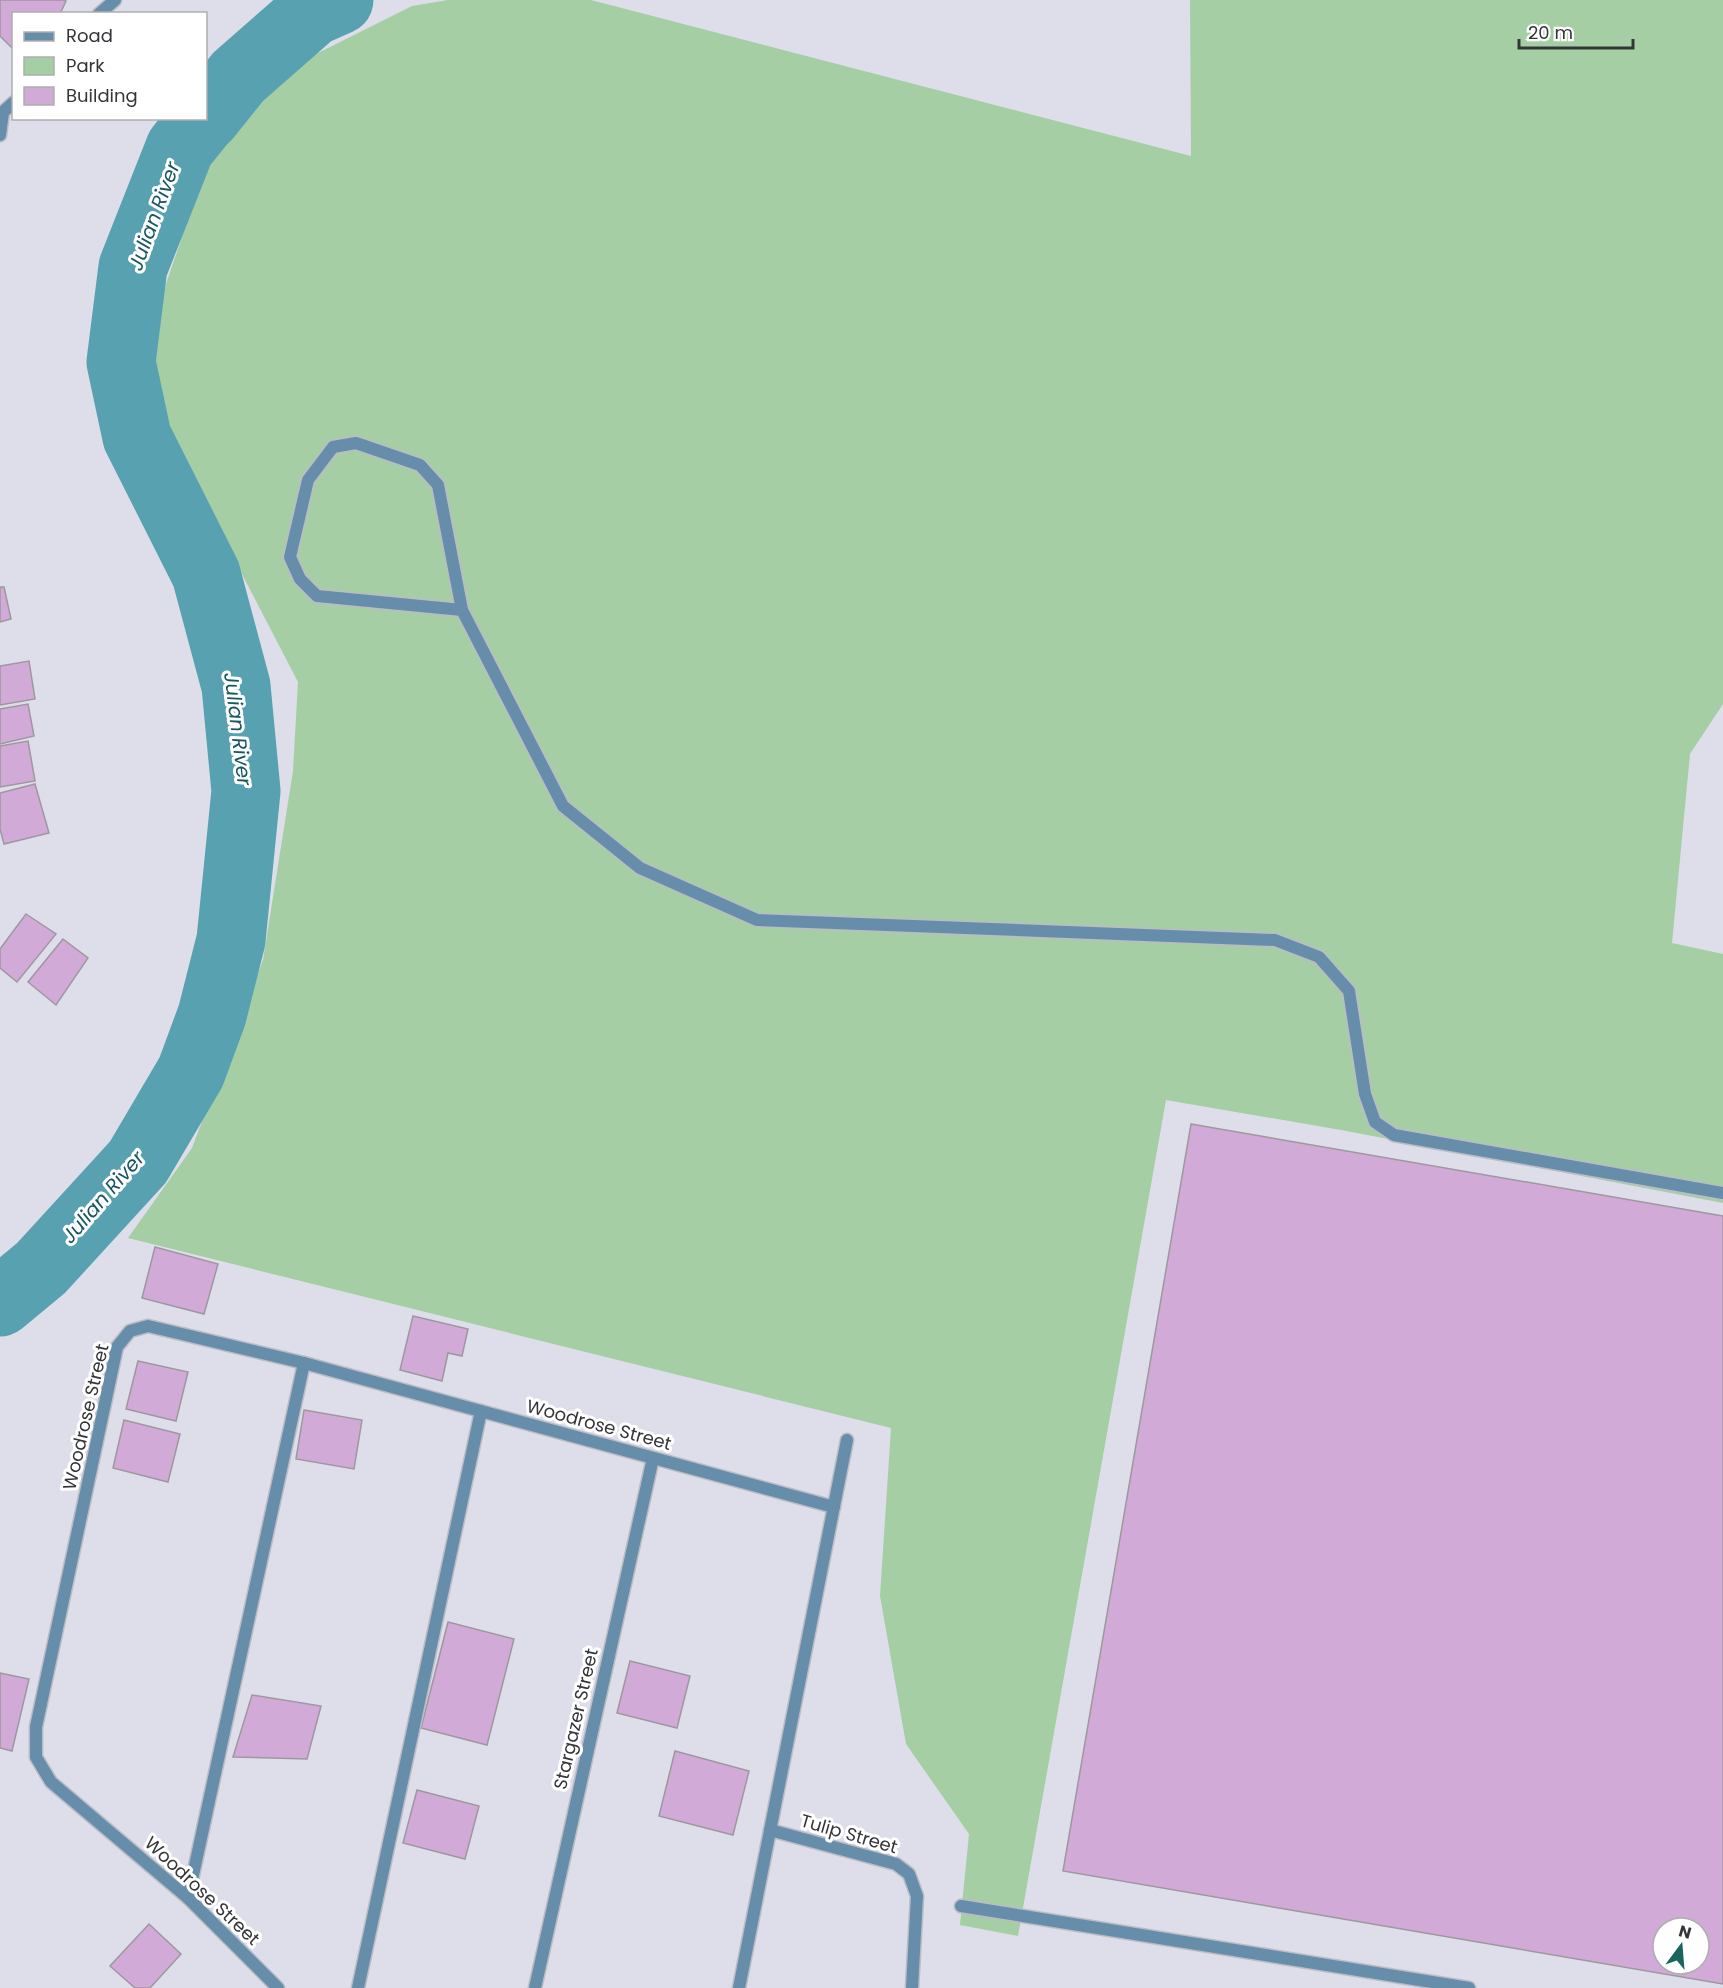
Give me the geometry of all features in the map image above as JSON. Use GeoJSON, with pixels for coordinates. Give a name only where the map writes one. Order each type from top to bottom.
{"type":"FeatureCollection","features":[{"type":"Feature","properties":{"kind":"street"},"geometry":{"type":"LineString","coordinates":[[0,135],[2,112]]}},
{"type":"Feature","properties":{"kind":"street"},"geometry":{"type":"LineString","coordinates":[[462,610],[317,596],[300,579],[290,557],[308,480],[333,447],[356,443],[420,465],[438,485],[462,610],[563,806],[640,868],[757,920],[1275,940],[1319,957],[1349,991],[1365,1094],[1375,1122],[1394,1135],[1723,1193]]}},
{"type":"Feature","properties":{"kind":"street","name":"Woodrose Street"},"geometry":{"type":"LineString","coordinates":[[278,1988],[188,1898],[51,1782],[36,1757],[36,1727],[114,1359],[117,1347],[130,1331],[148,1326],[304,1363],[834,1507]]}},
{"type":"Feature","properties":{"kind":"street"},"geometry":{"type":"LineString","coordinates":[[188,1898],[304,1363]]}},
{"type":"Feature","properties":{"kind":"street"},"geometry":{"type":"LineString","coordinates":[[358,1988],[481,1412]]}},
{"type":"Feature","properties":{"kind":"street"},"geometry":{"type":"LineString","coordinates":[[739,1988],[847,1440]]}},
{"type":"Feature","properties":{"kind":"street","name":"Stargazer Street"},"geometry":{"type":"LineString","coordinates":[[535,1988],[653,1458]]}},
{"type":"Feature","properties":{"kind":"street","name":"Tulip Street"},"geometry":{"type":"LineString","coordinates":[[770,1830],[896,1864],[909,1874],[917,1896],[912,1988]]}},
{"type":"Feature","properties":{"kind":"street"},"geometry":{"type":"LineString","coordinates":[[961,1906],[1469,1988]]}},
{"type":"Feature","properties":{"kind":"green space"},"geometry":{"type":"Polygon","coordinates":[[[448,0],[591,0],[1191,156],[1190,0],[1723,0],[1723,704],[1690,754],[1672,943],[1723,954],[1723,1203],[1341,1130],[1166,1100],[1018,1936],[960,1925],[969,1834],[906,1744],[880,1596],[891,1428],[128,1238],[192,1148],[263,960],[293,771],[298,682],[146,380],[166,284],[203,175],[282,71],[412,6],[448,0]]]}},
{"type":"Feature","properties":{"kind":"building"},"geometry":{"type":"Polygon","coordinates":[[[0,0],[66,1],[61,12],[12,12],[12,48],[0,36],[0,0]]]}},
{"type":"Feature","properties":{"kind":"building"},"geometry":{"type":"Polygon","coordinates":[[[0,587],[4,587],[11,619],[0,622],[0,587]]]}},
{"type":"Feature","properties":{"kind":"building"},"geometry":{"type":"Polygon","coordinates":[[[29,661],[35,699],[0,705],[0,666],[29,661]]]}},
{"type":"Feature","properties":{"kind":"building"},"geometry":{"type":"Polygon","coordinates":[[[28,704],[34,736],[0,744],[0,709],[28,704]]]}},
{"type":"Feature","properties":{"kind":"building"},"geometry":{"type":"Polygon","coordinates":[[[28,741],[35,781],[0,787],[0,746],[28,741]]]}},
{"type":"Feature","properties":{"kind":"building"},"geometry":{"type":"Polygon","coordinates":[[[35,784],[49,833],[4,844],[0,829],[0,793],[35,784]]]}},
{"type":"Feature","properties":{"kind":"building"},"geometry":{"type":"Polygon","coordinates":[[[26,914],[56,934],[17,982],[0,968],[0,949],[26,914]]]}},
{"type":"Feature","properties":{"kind":"building"},"geometry":{"type":"Polygon","coordinates":[[[63,939],[88,958],[56,1005],[28,982],[63,939]]]}},
{"type":"Feature","properties":{"kind":"building"},"geometry":{"type":"Polygon","coordinates":[[[1191,1124],[1723,1216],[1723,1984],[1676,1976],[1711,1976],[1711,1916],[1651,1916],[1651,1972],[1063,1871],[1191,1124]]]}},
{"type":"Feature","properties":{"kind":"building"},"geometry":{"type":"Polygon","coordinates":[[[155,1247],[218,1264],[204,1314],[142,1298],[155,1247]]]}},
{"type":"Feature","properties":{"kind":"building"},"geometry":{"type":"Polygon","coordinates":[[[413,1316],[468,1329],[462,1356],[448,1353],[442,1381],[400,1370],[413,1316]]]}},
{"type":"Feature","properties":{"kind":"building"},"geometry":{"type":"Polygon","coordinates":[[[138,1361],[188,1372],[176,1421],[126,1409],[138,1361]]]}},
{"type":"Feature","properties":{"kind":"building"},"geometry":{"type":"Polygon","coordinates":[[[304,1410],[362,1420],[354,1469],[296,1459],[304,1410]]]}},
{"type":"Feature","properties":{"kind":"building"},"geometry":{"type":"Polygon","coordinates":[[[124,1420],[180,1434],[168,1482],[113,1468],[124,1420]]]}},
{"type":"Feature","properties":{"kind":"building"},"geometry":{"type":"Polygon","coordinates":[[[448,1622],[514,1639],[487,1745],[421,1728],[448,1622]]]}},
{"type":"Feature","properties":{"kind":"building"},"geometry":{"type":"Polygon","coordinates":[[[630,1661],[690,1676],[677,1728],[617,1713],[630,1661]]]}},
{"type":"Feature","properties":{"kind":"building"},"geometry":{"type":"Polygon","coordinates":[[[0,1673],[29,1679],[12,1751],[0,1748],[0,1673]]]}},
{"type":"Feature","properties":{"kind":"building"},"geometry":{"type":"Polygon","coordinates":[[[252,1695],[321,1706],[307,1759],[233,1757],[252,1695]]]}},
{"type":"Feature","properties":{"kind":"building"},"geometry":{"type":"Polygon","coordinates":[[[675,1751],[749,1771],[733,1835],[659,1816],[675,1751]]]}},
{"type":"Feature","properties":{"kind":"building"},"geometry":{"type":"Polygon","coordinates":[[[417,1790],[479,1806],[465,1859],[403,1843],[417,1790]]]}},
{"type":"Feature","properties":{"kind":"building"},"geometry":{"type":"Polygon","coordinates":[[[149,1924],[181,1954],[150,1988],[135,1988],[110,1966],[149,1924]]]}},
{"type":"Feature","properties":{"kind":"waterway","name":"Julian River"},"geometry":{"type":"LineString","coordinates":[[207,116],[238,77],[312,12],[339,0]]}},
{"type":"Feature","properties":{"kind":"waterway","name":"Julian River"},"geometry":{"type":"LineString","coordinates":[[0,1302],[41,1268],[138,1162],[191,1072],[212,1015],[231,940],[246,791],[236,686],[206,574],[137,437],[121,362],[133,267],[180,148],[202,120]]}}]}
